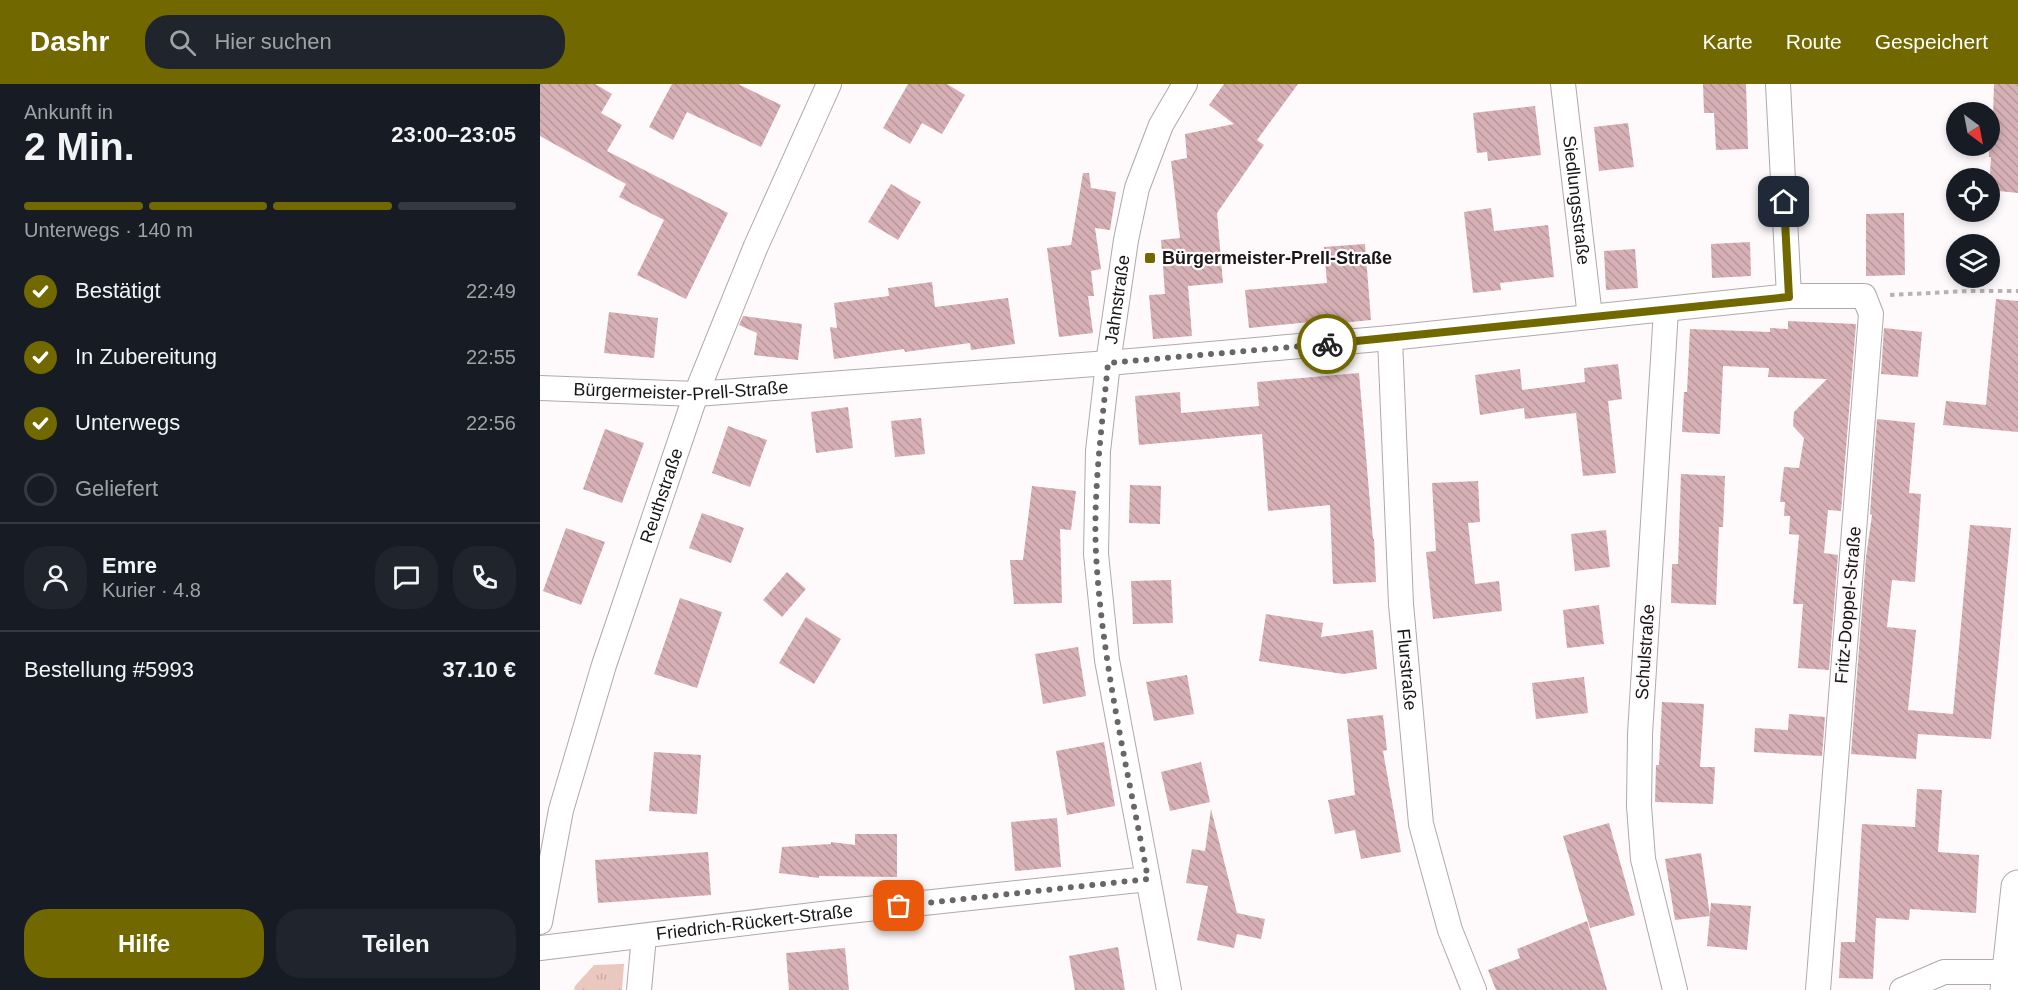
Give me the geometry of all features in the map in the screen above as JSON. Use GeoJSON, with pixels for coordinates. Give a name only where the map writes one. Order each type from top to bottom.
{"type":"FeatureCollection","features":[{"type":"Feature","properties":{"kind":"street","name":"Reuthstraße"},"geometry":{"type":"LineString","coordinates":[[540,922],[561,810],[604,664],[696,394],[756,246],[829,84]]}},
{"type":"Feature","properties":{"kind":"street","name":"Jahnstraße"},"geometry":{"type":"LineString","coordinates":[[1169,990],[1107,660],[1096,554],[1098,451],[1126,240],[1137,188],[1161,125],[1185,84]]}},
{"type":"Feature","properties":{"kind":"street","name":"Siedlungsstraße"},"geometry":{"type":"LineString","coordinates":[[1563,84],[1590,317]]}},
{"type":"Feature","properties":{"kind":"street"},"geometry":{"type":"LineString","coordinates":[[1778,84],[1789,297],[1864,296]]}},
{"type":"Feature","properties":{"kind":"street","name":"Fritz-Doppel-Straße"},"geometry":{"type":"LineString","coordinates":[[1818,990],[1871,314],[1864,296]]}},
{"type":"Feature","properties":{"kind":"street","name":"Bürgermeister-Prell-Straße"},"geometry":{"type":"LineString","coordinates":[[540,388],[696,394],[1108,363],[1390,338],[1789,297]]}},
{"type":"Feature","properties":{"kind":"street","name":"Schulstraße"},"geometry":{"type":"LineString","coordinates":[[1666,310],[1640,734],[1639,806],[1643,859],[1675,990]]}},
{"type":"Feature","properties":{"kind":"street","name":"Flurstraße"},"geometry":{"type":"LineString","coordinates":[[1390,338],[1401,604],[1421,824],[1450,930],[1474,990]]}},
{"type":"Feature","properties":{"kind":"street","name":"Friedrich-Rückert-Straße"},"geometry":{"type":"LineString","coordinates":[[540,948],[831,913],[1148,879]]}},
{"type":"Feature","properties":{"kind":"street"},"geometry":{"type":"LineString","coordinates":[[1902,990],[1944,972],[2008,981],[2018,887]]}},
{"type":"Feature","properties":{"kind":"street"},"geometry":{"type":"LineString","coordinates":[[639,990],[644,936]]}},
{"type":"Feature","properties":{"kind":"path"},"geometry":{"type":"LineString","coordinates":[[1864,296],[2018,291]]}},
{"type":"Feature","properties":{"kind":"green space"},"geometry":{"type":"Polygon","coordinates":[[[624,964],[622,990],[574,990],[594,965],[624,964]]]}},
{"type":"Feature","properties":{"kind":"building"},"geometry":{"type":"Polygon","coordinates":[[[540,84],[595,84],[612,94],[601,113],[622,125],[607,151],[728,213],[686,299],[637,275],[664,220],[619,197],[626,184],[540,136],[540,84]]]}},
{"type":"Feature","properties":{"kind":"building"},"geometry":{"type":"Polygon","coordinates":[[[672,84],[738,84],[781,105],[761,147],[687,112],[673,140],[649,127],[672,84]]]}},
{"type":"Feature","properties":{"kind":"building"},"geometry":{"type":"Polygon","coordinates":[[[908,84],[947,84],[965,95],[942,134],[922,123],[910,144],[883,128],[908,84]]]}},
{"type":"Feature","properties":{"kind":"building"},"geometry":{"type":"Polygon","coordinates":[[[1224,84],[1298,84],[1257,140],[1264,145],[1217,213],[1223,283],[1188,286],[1192,336],[1153,339],[1149,295],[1165,294],[1161,240],[1180,238],[1171,161],[1187,158],[1185,134],[1234,124],[1209,105],[1224,84]]]}},
{"type":"Feature","properties":{"kind":"building"},"geometry":{"type":"Polygon","coordinates":[[[1703,84],[1746,84],[1748,149],[1716,150],[1714,113],[1704,113],[1703,84]]]}},
{"type":"Feature","properties":{"kind":"building"},"geometry":{"type":"Polygon","coordinates":[[[1994,84],[2018,84],[2018,193],[2000,191],[2000,168],[1990,168],[1991,157],[1989,156],[2000,156],[2000,102],[1993,102],[1994,84]]]}},
{"type":"Feature","properties":{"kind":"building"},"geometry":{"type":"Polygon","coordinates":[[[1535,106],[1541,155],[1488,161],[1487,152],[1477,153],[1473,113],[1535,106]]]}},
{"type":"Feature","properties":{"kind":"building"},"geometry":{"type":"Polygon","coordinates":[[[1628,123],[1634,167],[1599,171],[1594,127],[1628,123]]]}},
{"type":"Feature","properties":{"kind":"building"},"geometry":{"type":"Polygon","coordinates":[[[1083,173],[1089,173],[1091,188],[1116,192],[1110,230],[1095,228],[1101,269],[1091,271],[1094,296],[1088,296],[1093,333],[1059,337],[1047,248],[1071,245],[1083,173]]]}},
{"type":"Feature","properties":{"kind":"building"},"geometry":{"type":"Polygon","coordinates":[[[891,184],[921,202],[898,240],[868,222],[891,184]]]}},
{"type":"Feature","properties":{"kind":"building"},"geometry":{"type":"Polygon","coordinates":[[[1491,208],[1494,231],[1548,225],[1554,277],[1500,283],[1501,290],[1473,293],[1464,212],[1491,208]]]}},
{"type":"Feature","properties":{"kind":"building"},"geometry":{"type":"Polygon","coordinates":[[[1904,213],[1905,275],[1866,276],[1866,214],[1904,213]]]}},
{"type":"Feature","properties":{"kind":"building"},"geometry":{"type":"Polygon","coordinates":[[[1750,242],[1751,276],[1712,278],[1711,244],[1750,242]]]}},
{"type":"Feature","properties":{"kind":"building"},"geometry":{"type":"Polygon","coordinates":[[[1365,244],[1371,320],[1331,324],[1330,320],[1249,328],[1245,290],[1327,283],[1324,247],[1365,244]]]}},
{"type":"Feature","properties":{"kind":"building"},"geometry":{"type":"Polygon","coordinates":[[[1635,249],[1638,288],[1606,290],[1604,251],[1635,249]]]}},
{"type":"Feature","properties":{"kind":"building"},"geometry":{"type":"Polygon","coordinates":[[[932,282],[935,307],[1008,298],[1015,344],[971,350],[970,343],[834,359],[830,327],[837,328],[834,303],[889,296],[888,288],[932,282]]]}},
{"type":"Feature","properties":{"kind":"building"},"geometry":{"type":"Polygon","coordinates":[[[1996,299],[2018,301],[2018,432],[1943,425],[1946,401],[1986,405],[1996,299]]]}},
{"type":"Feature","properties":{"kind":"building"},"geometry":{"type":"Polygon","coordinates":[[[609,312],[658,318],[654,358],[604,353],[609,312]]]}},
{"type":"Feature","properties":{"kind":"building"},"geometry":{"type":"Polygon","coordinates":[[[743,316],[802,324],[798,360],[754,355],[757,333],[739,325],[743,316]]]}},
{"type":"Feature","properties":{"kind":"building"},"geometry":{"type":"Polygon","coordinates":[[[1788,321],[1856,324],[1841,511],[1828,510],[1824,553],[1838,555],[1829,670],[1798,668],[1803,604],[1793,604],[1799,535],[1789,534],[1790,516],[1784,516],[1785,502],[1780,502],[1784,467],[1799,468],[1804,438],[1793,426],[1794,412],[1827,379],[1768,377],[1769,368],[1723,366],[1720,434],[1682,432],[1684,392],[1687,392],[1690,329],[1770,332],[1770,328],[1788,329],[1788,321]]]}},
{"type":"Feature","properties":{"kind":"building"},"geometry":{"type":"Polygon","coordinates":[[[1884,328],[1922,332],[1918,377],[1881,374],[1884,328]]]}},
{"type":"Feature","properties":{"kind":"building"},"geometry":{"type":"Polygon","coordinates":[[[1618,364],[1622,399],[1608,401],[1616,473],[1583,476],[1576,413],[1525,419],[1524,408],[1480,415],[1475,375],[1520,369],[1522,390],[1585,382],[1584,368],[1618,364]]]}},
{"type":"Feature","properties":{"kind":"building"},"geometry":{"type":"Polygon","coordinates":[[[1359,373],[1376,582],[1333,584],[1330,505],[1268,511],[1262,434],[1139,445],[1135,396],[1180,392],[1181,413],[1259,406],[1257,382],[1359,373]]]}},
{"type":"Feature","properties":{"kind":"building"},"geometry":{"type":"Polygon","coordinates":[[[848,407],[853,448],[816,453],[811,412],[848,407]]]}},
{"type":"Feature","properties":{"kind":"building"},"geometry":{"type":"Polygon","coordinates":[[[921,418],[925,454],[895,457],[891,421],[921,418]]]}},
{"type":"Feature","properties":{"kind":"building"},"geometry":{"type":"Polygon","coordinates":[[[1877,419],[1915,423],[1909,493],[1921,494],[1915,582],[1892,580],[1887,627],[1916,630],[1908,710],[1953,714],[1970,525],[2011,528],[1991,739],[1918,734],[1916,759],[1851,754],[1866,557],[1872,515],[1870,514],[1877,419]]]}},
{"type":"Feature","properties":{"kind":"building"},"geometry":{"type":"Polygon","coordinates":[[[728,426],[767,440],[750,487],[712,473],[728,426]]]}},
{"type":"Feature","properties":{"kind":"building"},"geometry":{"type":"Polygon","coordinates":[[[605,429],[644,443],[622,503],[583,489],[605,429]]]}},
{"type":"Feature","properties":{"kind":"building"},"geometry":{"type":"Polygon","coordinates":[[[1681,474],[1725,476],[1723,527],[1719,527],[1716,605],[1671,603],[1672,564],[1678,564],[1681,474]]]}},
{"type":"Feature","properties":{"kind":"building"},"geometry":{"type":"Polygon","coordinates":[[[1478,481],[1480,522],[1468,523],[1475,584],[1499,581],[1502,611],[1433,619],[1426,552],[1436,551],[1432,483],[1478,481]]]}},
{"type":"Feature","properties":{"kind":"building"},"geometry":{"type":"Polygon","coordinates":[[[1130,485],[1161,486],[1160,524],[1129,523],[1130,485]]]}},
{"type":"Feature","properties":{"kind":"building"},"geometry":{"type":"Polygon","coordinates":[[[1032,486],[1076,491],[1071,530],[1060,529],[1062,603],[1014,604],[1010,560],[1023,560],[1032,486]]]}},
{"type":"Feature","properties":{"kind":"building"},"geometry":{"type":"Polygon","coordinates":[[[702,513],[744,528],[731,563],[689,548],[702,513]]]}},
{"type":"Feature","properties":{"kind":"building"},"geometry":{"type":"Polygon","coordinates":[[[566,528],[605,542],[581,605],[543,591],[566,528]]]}},
{"type":"Feature","properties":{"kind":"building"},"geometry":{"type":"Polygon","coordinates":[[[1606,530],[1610,567],[1575,571],[1571,534],[1606,530]]]}},
{"type":"Feature","properties":{"kind":"building"},"geometry":{"type":"Polygon","coordinates":[[[787,572],[806,589],[782,617],[763,600],[787,572]]]}},
{"type":"Feature","properties":{"kind":"building"},"geometry":{"type":"Polygon","coordinates":[[[1171,580],[1173,623],[1133,624],[1131,581],[1171,580]]]}},
{"type":"Feature","properties":{"kind":"building"},"geometry":{"type":"Polygon","coordinates":[[[680,598],[722,612],[697,688],[654,674],[680,598]]]}},
{"type":"Feature","properties":{"kind":"building"},"geometry":{"type":"Polygon","coordinates":[[[1599,605],[1604,644],[1567,648],[1563,610],[1599,605]]]}},
{"type":"Feature","properties":{"kind":"building"},"geometry":{"type":"Polygon","coordinates":[[[1266,614],[1323,623],[1321,637],[1373,630],[1377,669],[1343,674],[1259,661],[1266,614]]]}},
{"type":"Feature","properties":{"kind":"building"},"geometry":{"type":"Polygon","coordinates":[[[806,617],[841,639],[814,684],[779,663],[806,617]]]}},
{"type":"Feature","properties":{"kind":"building"},"geometry":{"type":"Polygon","coordinates":[[[1078,647],[1086,696],[1043,704],[1035,654],[1078,647]]]}},
{"type":"Feature","properties":{"kind":"building"},"geometry":{"type":"Polygon","coordinates":[[[1187,675],[1194,714],[1154,721],[1146,682],[1187,675]]]}},
{"type":"Feature","properties":{"kind":"building"},"geometry":{"type":"Polygon","coordinates":[[[1584,677],[1588,713],[1536,719],[1532,683],[1584,677]]]}},
{"type":"Feature","properties":{"kind":"building"},"geometry":{"type":"Polygon","coordinates":[[[1662,702],[1704,704],[1700,767],[1715,767],[1713,804],[1655,802],[1662,702]]]}},
{"type":"Feature","properties":{"kind":"building"},"geometry":{"type":"Polygon","coordinates":[[[1789,714],[1825,717],[1822,756],[1754,752],[1755,728],[1788,730],[1789,714]]]}},
{"type":"Feature","properties":{"kind":"building"},"geometry":{"type":"Polygon","coordinates":[[[1383,715],[1387,750],[1383,751],[1401,852],[1361,859],[1355,830],[1335,834],[1328,800],[1355,795],[1347,719],[1383,715]]]}},
{"type":"Feature","properties":{"kind":"building"},"geometry":{"type":"Polygon","coordinates":[[[1104,742],[1115,806],[1067,815],[1056,751],[1104,742]]]}},
{"type":"Feature","properties":{"kind":"building"},"geometry":{"type":"Polygon","coordinates":[[[654,752],[701,755],[697,814],[649,811],[654,752]]]}},
{"type":"Feature","properties":{"kind":"building"},"geometry":{"type":"Polygon","coordinates":[[[1201,762],[1210,802],[1170,811],[1161,772],[1201,762]]]}},
{"type":"Feature","properties":{"kind":"building"},"geometry":{"type":"Polygon","coordinates":[[[1917,789],[1942,790],[1938,852],[1979,855],[1976,913],[1910,909],[1909,920],[1876,918],[1873,979],[1839,978],[1841,942],[1855,942],[1862,824],[1915,827],[1917,789]]]}},
{"type":"Feature","properties":{"kind":"building"},"geometry":{"type":"Polygon","coordinates":[[[1211,809],[1237,913],[1265,919],[1261,939],[1237,934],[1234,948],[1197,940],[1208,886],[1186,883],[1192,849],[1205,851],[1211,809]]]}},
{"type":"Feature","properties":{"kind":"building"},"geometry":{"type":"Polygon","coordinates":[[[1057,818],[1061,867],[1015,871],[1011,822],[1057,818]]]}},
{"type":"Feature","properties":{"kind":"building"},"geometry":{"type":"Polygon","coordinates":[[[1609,823],[1635,915],[1590,928],[1563,836],[1609,823]]]}},
{"type":"Feature","properties":{"kind":"building"},"geometry":{"type":"Polygon","coordinates":[[[855,834],[897,834],[897,877],[819,876],[819,878],[779,873],[782,847],[831,844],[831,842],[855,845],[855,834]]]}},
{"type":"Feature","properties":{"kind":"building"},"geometry":{"type":"Polygon","coordinates":[[[708,852],[711,895],[598,903],[595,860],[708,852]]]}},
{"type":"Feature","properties":{"kind":"building"},"geometry":{"type":"Polygon","coordinates":[[[1701,853],[1710,916],[1675,920],[1665,859],[1701,853]]]}},
{"type":"Feature","properties":{"kind":"building"},"geometry":{"type":"Polygon","coordinates":[[[1711,903],[1751,906],[1747,950],[1707,946],[1711,903]]]}},
{"type":"Feature","properties":{"kind":"building"},"geometry":{"type":"Polygon","coordinates":[[[1587,921],[1607,990],[1496,990],[1488,970],[1520,958],[1517,949],[1587,921]]]}},
{"type":"Feature","properties":{"kind":"building"},"geometry":{"type":"Polygon","coordinates":[[[1118,947],[1125,990],[1075,990],[1069,956],[1118,947]]]}},
{"type":"Feature","properties":{"kind":"building"},"geometry":{"type":"Polygon","coordinates":[[[845,948],[849,990],[789,990],[786,953],[845,948]]]}},
{"type":"Feature","properties":{"kind":"way so far"},"geometry":{"type":"LineString","coordinates":[[899,906],[1148,879],[1107,660],[1096,554],[1098,451],[1108,363],[1327,344]]}},
{"type":"Feature","properties":{"kind":"place","name":"Bürgermeister-Prell-Straße"},"geometry":{"type":"Point","coordinates":[1150,258]}},
{"type":"Feature","properties":{"kind":"route"},"geometry":{"type":"LineString","coordinates":[[1327,344],[1789,297],[1784,202]]}}]}
